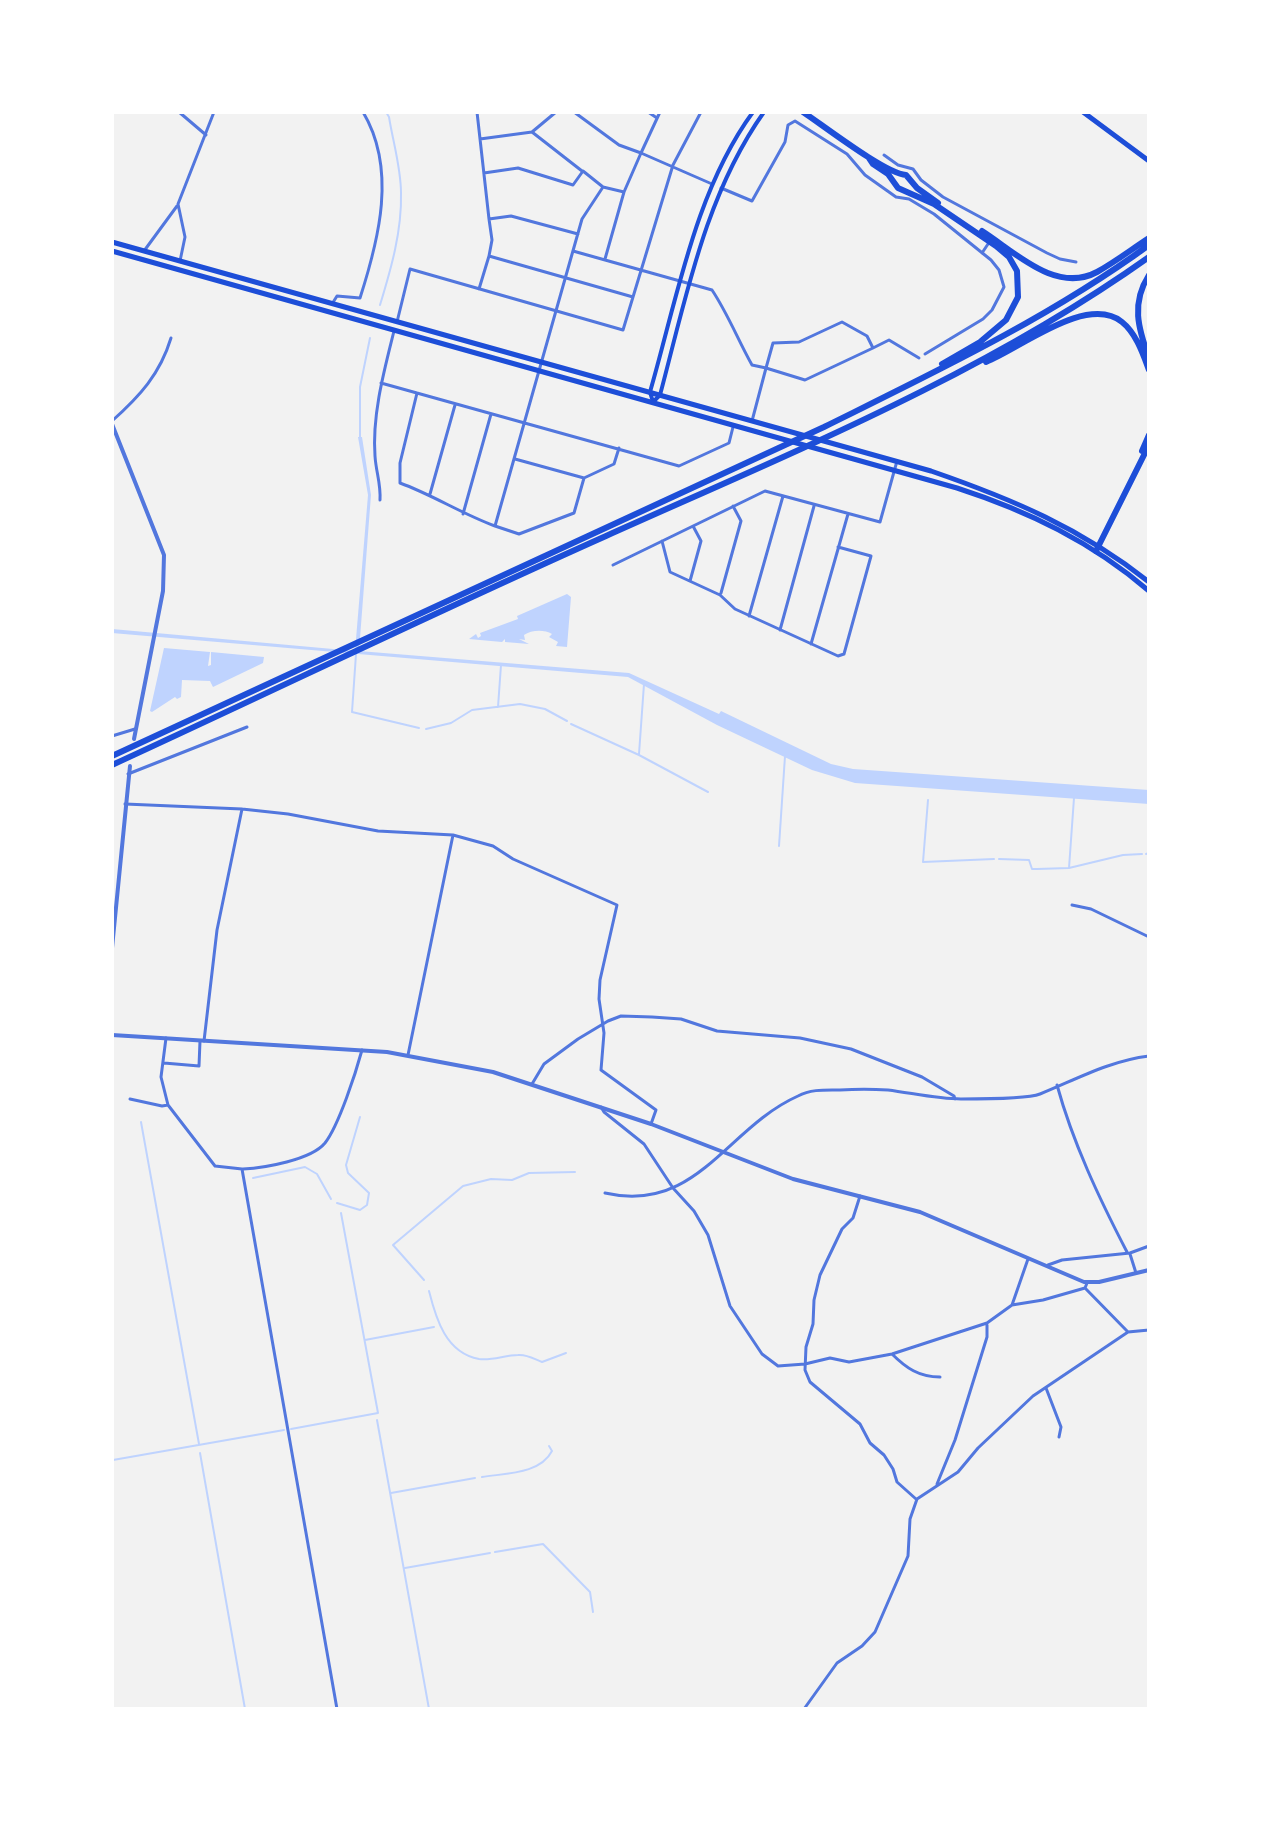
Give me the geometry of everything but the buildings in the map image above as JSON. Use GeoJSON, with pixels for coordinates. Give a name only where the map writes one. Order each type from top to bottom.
{"type":"FeatureCollection","features":[{"type":"Feature","properties":{"kind":"highway"},"geometry":{"type":"LineString","coordinates":[[803,112],[869,158],[900,175],[906,175],[935,201],[1056,277],[1070,279],[1096,273],[1149,238]]}},
{"type":"Feature","properties":{"kind":"highway"},"geometry":{"type":"LineString","coordinates":[[840,419],[980,342],[1006,320],[1013,310],[1019,289],[1017,271],[1002,251],[934,204],[898,188],[869,158]]}},
{"type":"Feature","properties":{"kind":"highway"},"geometry":{"type":"LineString","coordinates":[[112,756],[824,427],[984,346],[1149,245]]}},
{"type":"Feature","properties":{"kind":"highway"},"geometry":{"type":"LineString","coordinates":[[112,765],[536,567],[787,455],[959,372],[1065,312],[1149,257]]}},
{"type":"Feature","properties":{"kind":"highway"},"geometry":{"type":"LineString","coordinates":[[1149,275],[1139,295],[1137,313],[1149,358]]}},
{"type":"Feature","properties":{"kind":"highway"},"geometry":{"type":"LineString","coordinates":[[959,372],[1001,356],[1061,324],[1099,313],[1116,319],[1129,330],[1149,370]]}},
{"type":"Feature","properties":{"kind":"highway"},"geometry":{"type":"LineString","coordinates":[[1139,462],[1149,435]]}},
{"type":"Feature","properties":{"kind":"highway"},"geometry":{"type":"LineString","coordinates":[[1097,548],[1149,445]]}},
{"type":"Feature","properties":{"kind":"main road"},"geometry":{"type":"LineString","coordinates":[[653,402],[650,392],[712,184],[753,112]]}},
{"type":"Feature","properties":{"kind":"main road"},"geometry":{"type":"LineString","coordinates":[[653,402],[660,395],[690,284],[721,188],[739,149],[764,112]]}},
{"type":"Feature","properties":{"kind":"main road"},"geometry":{"type":"LineString","coordinates":[[1083,112],[1149,161]]}},
{"type":"Feature","properties":{"kind":"main road"},"geometry":{"type":"LineString","coordinates":[[112,242],[897,461],[1018,502],[1149,582]]}},
{"type":"Feature","properties":{"kind":"main road"},"geometry":{"type":"LineString","coordinates":[[112,251],[895,470],[1013,508],[1097,548],[1149,591]]}},
{"type":"Feature","properties":{"kind":"street"},"geometry":{"type":"LineString","coordinates":[[179,112],[206,135]]}},
{"type":"Feature","properties":{"kind":"street"},"geometry":{"type":"LineString","coordinates":[[144,251],[178,204],[214,112]]}},
{"type":"Feature","properties":{"kind":"street"},"geometry":{"type":"LineString","coordinates":[[332,304],[337,296],[360,298],[377,247],[382,172],[378,144],[363,112]]}},
{"type":"Feature","properties":{"kind":"street"},"geometry":{"type":"LineString","coordinates":[[477,112],[492,240],[479,289]]}},
{"type":"Feature","properties":{"kind":"street"},"geometry":{"type":"LineString","coordinates":[[480,139],[532,132],[556,112]]}},
{"type":"Feature","properties":{"kind":"street"},"geometry":{"type":"LineString","coordinates":[[574,112],[619,145],[673,165],[712,184]]}},
{"type":"Feature","properties":{"kind":"street"},"geometry":{"type":"LineString","coordinates":[[648,112],[657,118]]}},
{"type":"Feature","properties":{"kind":"street"},"geometry":{"type":"LineString","coordinates":[[605,260],[624,192],[660,112]]}},
{"type":"Feature","properties":{"kind":"street"},"geometry":{"type":"LineString","coordinates":[[397,322],[410,269],[623,330],[673,165],[701,112]]}},
{"type":"Feature","properties":{"kind":"street"},"geometry":{"type":"LineString","coordinates":[[721,188],[752,201],[785,142],[788,125],[795,121],[847,154],[865,175],[885,190],[896,197],[909,199],[934,214],[991,260],[1004,279],[998,302],[983,319],[925,354]]}},
{"type":"Feature","properties":{"kind":"street"},"geometry":{"type":"LineString","coordinates":[[532,132],[603,187],[624,192]]}},
{"type":"Feature","properties":{"kind":"street"},"geometry":{"type":"LineString","coordinates":[[884,155],[898,165],[913,169],[921,180],[943,197],[1047,253],[1076,262]]}},
{"type":"Feature","properties":{"kind":"street"},"geometry":{"type":"LineString","coordinates":[[484,173],[518,168],[573,185],[583,171]]}},
{"type":"Feature","properties":{"kind":"street"},"geometry":{"type":"LineString","coordinates":[[495,526],[582,219],[603,187]]}},
{"type":"Feature","properties":{"kind":"street"},"geometry":{"type":"LineString","coordinates":[[178,204],[185,237],[180,261]]}},
{"type":"Feature","properties":{"kind":"street"},"geometry":{"type":"LineString","coordinates":[[489,219],[511,216],[578,234]]}},
{"type":"Feature","properties":{"kind":"street"},"geometry":{"type":"LineString","coordinates":[[995,234],[1000,227]]}},
{"type":"Feature","properties":{"kind":"street"},"geometry":{"type":"LineString","coordinates":[[982,253],[988,244]]}},
{"type":"Feature","properties":{"kind":"street"},"geometry":{"type":"LineString","coordinates":[[573,251],[712,290],[727,312],[752,365],[805,380],[889,340],[919,358]]}},
{"type":"Feature","properties":{"kind":"street"},"geometry":{"type":"LineString","coordinates":[[489,256],[633,297]]}},
{"type":"Feature","properties":{"kind":"street"},"geometry":{"type":"LineString","coordinates":[[752,421],[773,343],[799,342],[842,322],[867,336],[873,348]]}},
{"type":"Feature","properties":{"kind":"street"},"geometry":{"type":"LineString","coordinates":[[380,500],[381,485],[375,458],[381,383],[394,331]]}},
{"type":"Feature","properties":{"kind":"street"},"geometry":{"type":"LineString","coordinates":[[134,739],[165,578],[164,555],[112,422],[153,379],[164,360],[171,338]]}},
{"type":"Feature","properties":{"kind":"street"},"geometry":{"type":"LineString","coordinates":[[381,383],[679,466],[729,443],[734,425]]}},
{"type":"Feature","properties":{"kind":"street"},"geometry":{"type":"LineString","coordinates":[[417,393],[400,463],[400,483],[430,494],[463,514],[519,534],[574,513],[584,478]]}},
{"type":"Feature","properties":{"kind":"street"},"geometry":{"type":"LineString","coordinates":[[430,494],[455,403]]}},
{"type":"Feature","properties":{"kind":"street"},"geometry":{"type":"LineString","coordinates":[[463,514],[491,413]]}},
{"type":"Feature","properties":{"kind":"street"},"geometry":{"type":"LineString","coordinates":[[515,459],[584,478],[614,464],[619,448]]}},
{"type":"Feature","properties":{"kind":"street"},"geometry":{"type":"LineString","coordinates":[[613,565],[765,491],[880,522],[897,461]]}},
{"type":"Feature","properties":{"kind":"street"},"geometry":{"type":"LineString","coordinates":[[749,616],[783,496]]}},
{"type":"Feature","properties":{"kind":"street"},"geometry":{"type":"LineString","coordinates":[[780,630],[815,505]]}},
{"type":"Feature","properties":{"kind":"street"},"geometry":{"type":"LineString","coordinates":[[720,595],[741,521],[733,506]]}},
{"type":"Feature","properties":{"kind":"street"},"geometry":{"type":"LineString","coordinates":[[811,644],[848,514]]}},
{"type":"Feature","properties":{"kind":"street"},"geometry":{"type":"LineString","coordinates":[[690,581],[701,541],[693,526]]}},
{"type":"Feature","properties":{"kind":"street"},"geometry":{"type":"LineString","coordinates":[[662,541],[670,572],[720,595],[735,609],[749,616],[838,656],[844,654],[871,556],[838,547]]}},
{"type":"Feature","properties":{"kind":"street"},"geometry":{"type":"LineString","coordinates":[[128,774],[247,727]]}},
{"type":"Feature","properties":{"kind":"street"},"geometry":{"type":"LineString","coordinates":[[112,736],[137,728]]}},
{"type":"Feature","properties":{"kind":"street"},"geometry":{"type":"LineString","coordinates":[[112,948],[130,766]]}},
{"type":"Feature","properties":{"kind":"street"},"geometry":{"type":"LineString","coordinates":[[125,804],[242,809],[288,814],[378,831],[453,835],[493,846],[513,859],[617,905],[600,980],[603,1024],[601,1070],[656,1110],[651,1124]]}},
{"type":"Feature","properties":{"kind":"street"},"geometry":{"type":"LineString","coordinates":[[162,1062],[199,1066],[217,930],[242,809]]}},
{"type":"Feature","properties":{"kind":"street"},"geometry":{"type":"LineString","coordinates":[[408,1055],[453,835]]}},
{"type":"Feature","properties":{"kind":"street"},"geometry":{"type":"LineString","coordinates":[[1072,905],[1091,909],[1149,937]]}},
{"type":"Feature","properties":{"kind":"street"},"geometry":{"type":"LineString","coordinates":[[532,1084],[544,1064],[603,1024],[621,1016],[668,1017],[731,1033],[800,1038],[851,1049],[911,1072],[944,1089],[955,1099]]}},
{"type":"Feature","properties":{"kind":"street"},"geometry":{"type":"LineString","coordinates":[[112,1035],[362,1050],[475,1067],[651,1124],[793,1179],[930,1216],[1086,1285],[1128,1332]]}},
{"type":"Feature","properties":{"kind":"street"},"geometry":{"type":"LineString","coordinates":[[166,1038],[161,1078],[168,1105],[215,1166],[242,1169],[278,1163],[324,1144],[362,1050]]}},
{"type":"Feature","properties":{"kind":"street"},"geometry":{"type":"LineString","coordinates":[[605,1193],[633,1197],[683,1184],[759,1119],[797,1096],[812,1091],[878,1089],[955,1099],[1038,1094],[1113,1062],[1149,1056]]}},
{"type":"Feature","properties":{"kind":"street"},"geometry":{"type":"LineString","coordinates":[[1057,1085],[1086,1168],[1129,1252],[1136,1273]]}},
{"type":"Feature","properties":{"kind":"street"},"geometry":{"type":"LineString","coordinates":[[130,1099],[168,1105]]}},
{"type":"Feature","properties":{"kind":"street"},"geometry":{"type":"LineString","coordinates":[[601,1107],[644,1144],[673,1188],[694,1211],[704,1228],[730,1306],[762,1354],[778,1366],[830,1358],[849,1362],[892,1354],[987,1323],[1012,1305],[1043,1300],[1086,1285],[1149,1270]]}},
{"type":"Feature","properties":{"kind":"street"},"geometry":{"type":"LineString","coordinates":[[242,1169],[337,1709]]}},
{"type":"Feature","properties":{"kind":"street"},"geometry":{"type":"LineString","coordinates":[[860,1196],[853,1218],[842,1229],[820,1275],[805,1364],[810,1382],[860,1424],[870,1443],[884,1455],[893,1469],[897,1482],[917,1499]]}},
{"type":"Feature","properties":{"kind":"street"},"geometry":{"type":"LineString","coordinates":[[1046,1267],[1053,1262],[1129,1252],[1149,1246]]}},
{"type":"Feature","properties":{"kind":"street"},"geometry":{"type":"LineString","coordinates":[[1012,1305],[1028,1259]]}},
{"type":"Feature","properties":{"kind":"street"},"geometry":{"type":"LineString","coordinates":[[937,1484],[955,1440],[987,1337],[987,1323]]}},
{"type":"Feature","properties":{"kind":"street"},"geometry":{"type":"LineString","coordinates":[[804,1709],[837,1663],[862,1646],[875,1632],[908,1556],[910,1519],[917,1499],[958,1472],[978,1448],[1045,1388],[1128,1332],[1149,1330]]}},
{"type":"Feature","properties":{"kind":"street"},"geometry":{"type":"LineString","coordinates":[[892,1354],[904,1366],[918,1373],[940,1377]]}},
{"type":"Feature","properties":{"kind":"street"},"geometry":{"type":"LineString","coordinates":[[1045,1388],[1061,1427],[1059,1437]]}},
{"type":"Feature","properties":{"kind":"water"},"geometry":{"type":"Polygon","coordinates":[[[358,437],[362,437],[371,495],[359,651],[629,673],[719,714],[721,711],[831,764],[853,769],[1149,790],[1149,804],[855,783],[812,770],[717,725],[628,677],[112,633],[112,629],[355,651],[368,495],[358,437]]]}},
{"type":"Feature","properties":{"kind":"water"},"geometry":{"type":"Polygon","coordinates":[[[567,594],[571,597],[567,647],[556,646],[558,642],[549,637],[552,634],[541,631],[527,633],[525,640],[519,639],[529,644],[505,642],[505,639],[502,642],[469,639],[476,634],[478,638],[480,633],[518,619],[517,616],[567,594]]]}},
{"type":"Feature","properties":{"kind":"water"},"geometry":{"type":"Polygon","coordinates":[[[164,648],[210,652],[208,666],[211,665],[211,652],[264,657],[263,663],[213,687],[210,681],[182,680],[181,697],[175,697],[152,712],[164,648]]]}},
{"type":"Feature","properties":{"kind":"waterway"},"geometry":{"type":"LineString","coordinates":[[380,305],[395,250],[401,207],[401,184],[386,112]]}},
{"type":"Feature","properties":{"kind":"waterway"},"geometry":{"type":"LineString","coordinates":[[360,440],[360,387],[370,338]]}},
{"type":"Feature","properties":{"kind":"waterway"},"geometry":{"type":"LineString","coordinates":[[356,654],[352,712],[419,728]]}},
{"type":"Feature","properties":{"kind":"waterway"},"geometry":{"type":"LineString","coordinates":[[498,707],[501,665]]}},
{"type":"Feature","properties":{"kind":"waterway"},"geometry":{"type":"LineString","coordinates":[[639,754],[644,684]]}},
{"type":"Feature","properties":{"kind":"waterway"},"geometry":{"type":"LineString","coordinates":[[426,729],[451,723],[472,710],[520,704],[545,709],[567,721]]}},
{"type":"Feature","properties":{"kind":"waterway"},"geometry":{"type":"LineString","coordinates":[[571,724],[639,755],[708,792]]}},
{"type":"Feature","properties":{"kind":"waterway"},"geometry":{"type":"LineString","coordinates":[[779,846],[785,756]]}},
{"type":"Feature","properties":{"kind":"waterway"},"geometry":{"type":"LineString","coordinates":[[1069,868],[1074,798]]}},
{"type":"Feature","properties":{"kind":"waterway"},"geometry":{"type":"LineString","coordinates":[[928,800],[923,862],[994,859]]}},
{"type":"Feature","properties":{"kind":"waterway"},"geometry":{"type":"LineString","coordinates":[[999,859],[1029,860],[1032,869],[1069,868],[1123,855],[1142,854]]}},
{"type":"Feature","properties":{"kind":"waterway"},"geometry":{"type":"LineString","coordinates":[[337,1203],[360,1210],[367,1205],[369,1193],[348,1173],[346,1165],[360,1117]]}},
{"type":"Feature","properties":{"kind":"waterway"},"geometry":{"type":"LineString","coordinates":[[141,1122],[199,1444]]}},
{"type":"Feature","properties":{"kind":"waterway"},"geometry":{"type":"LineString","coordinates":[[253,1178],[305,1167],[317,1174],[331,1199]]}},
{"type":"Feature","properties":{"kind":"waterway"},"geometry":{"type":"LineString","coordinates":[[424,1280],[393,1245],[463,1186],[491,1179],[512,1180],[529,1173],[575,1172]]}},
{"type":"Feature","properties":{"kind":"waterway"},"geometry":{"type":"LineString","coordinates":[[291,1429],[378,1413],[341,1213]]}},
{"type":"Feature","properties":{"kind":"waterway"},"geometry":{"type":"LineString","coordinates":[[429,1291],[444,1333],[458,1350],[468,1356],[484,1359],[521,1355],[542,1362],[566,1353]]}},
{"type":"Feature","properties":{"kind":"waterway"},"geometry":{"type":"LineString","coordinates":[[365,1340],[434,1327]]}},
{"type":"Feature","properties":{"kind":"waterway"},"geometry":{"type":"LineString","coordinates":[[377,1420],[429,1709]]}},
{"type":"Feature","properties":{"kind":"waterway"},"geometry":{"type":"LineString","coordinates":[[113,1460],[284,1430]]}},
{"type":"Feature","properties":{"kind":"waterway"},"geometry":{"type":"LineString","coordinates":[[482,1477],[512,1473],[540,1464],[552,1451],[549,1446]]}},
{"type":"Feature","properties":{"kind":"waterway"},"geometry":{"type":"LineString","coordinates":[[200,1453],[245,1709]]}},
{"type":"Feature","properties":{"kind":"waterway"},"geometry":{"type":"LineString","coordinates":[[391,1493],[475,1478]]}},
{"type":"Feature","properties":{"kind":"waterway"},"geometry":{"type":"LineString","coordinates":[[495,1552],[543,1544],[590,1592],[593,1612]]}},
{"type":"Feature","properties":{"kind":"waterway"},"geometry":{"type":"LineString","coordinates":[[405,1568],[490,1553]]}}]}
